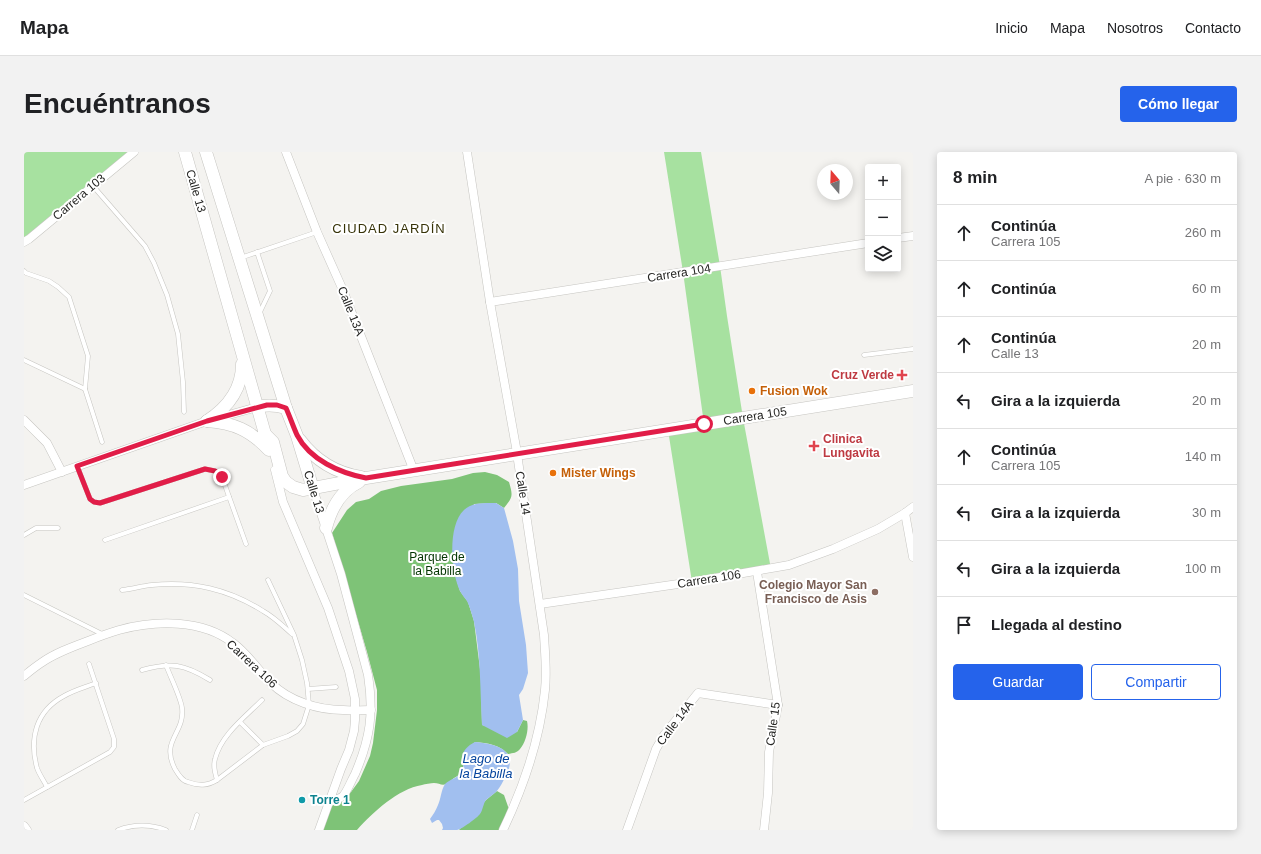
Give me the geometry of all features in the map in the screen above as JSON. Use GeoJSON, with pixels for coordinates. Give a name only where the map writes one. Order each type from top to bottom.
{"type":"FeatureCollection","features":[{"type":"Feature","properties":{"kind":"main road","name":"Calle 13"},"geometry":{"type":"LineString","coordinates":[[185,152],[269,450]]}},
{"type":"Feature","properties":{"kind":"main road","name":"Calle 13"},"geometry":{"type":"LineString","coordinates":[[206,152],[286,408],[297,436],[313,489]]}},
{"type":"Feature","properties":{"kind":"main road"},"geometry":{"type":"LineString","coordinates":[[207,421],[222,410],[234,396],[242,372],[242,353]]}},
{"type":"Feature","properties":{"kind":"main road","name":"Carrera 105"},"geometry":{"type":"LineString","coordinates":[[264,433],[273,442],[279,468],[286,482],[293,487],[303,490],[414,470],[913,391]]}},
{"type":"Feature","properties":{"kind":"main road"},"geometry":{"type":"LineString","coordinates":[[257,407],[277,405],[286,408]]}},
{"type":"Feature","properties":{"kind":"main road"},"geometry":{"type":"LineString","coordinates":[[207,421],[221,422],[248,432],[260,440],[269,450]]}},
{"type":"Feature","properties":{"kind":"main road"},"geometry":{"type":"LineString","coordinates":[[297,436],[315,456],[327,465],[352,476],[366,478]]}},
{"type":"Feature","properties":{"kind":"main road"},"geometry":{"type":"LineString","coordinates":[[326,528],[329,515],[340,498],[354,484],[366,478]]}},
{"type":"Feature","properties":{"kind":"street","name":"Carrera 103"},"geometry":{"type":"LineString","coordinates":[[24,242],[134,152]]}},
{"type":"Feature","properties":{"kind":"street","name":"Calle 13A"},"geometry":{"type":"LineString","coordinates":[[286,152],[316,232],[342,288],[414,470]]}},
{"type":"Feature","properties":{"kind":"street","name":"Calle 14"},"geometry":{"type":"LineString","coordinates":[[467,152],[490,302],[517,454],[540,604],[546,663],[545,689],[542,710],[531,761],[504,830]]}},
{"type":"Feature","properties":{"kind":"street"},"geometry":{"type":"LineString","coordinates":[[901,238],[913,236]]}},
{"type":"Feature","properties":{"kind":"street","name":"Carrera 104"},"geometry":{"type":"LineString","coordinates":[[490,302],[865,243]]}},
{"type":"Feature","properties":{"kind":"street"},"geometry":{"type":"LineString","coordinates":[[24,485],[207,421],[257,407]]}},
{"type":"Feature","properties":{"kind":"street"},"geometry":{"type":"LineString","coordinates":[[24,420],[46,443],[62,472]]}},
{"type":"Feature","properties":{"kind":"street","name":"Calle 13"},"geometry":{"type":"LineString","coordinates":[[269,450],[284,502],[333,622],[352,683],[356,710],[354,731],[349,750],[319,830]]}},
{"type":"Feature","properties":{"kind":"street","name":"Calle 13"},"geometry":{"type":"LineString","coordinates":[[313,489],[341,574],[368,675],[371,710],[368,735],[363,754],[353,778],[343,796],[329,802]]}},
{"type":"Feature","properties":{"kind":"street","name":"Carrera 106"},"geometry":{"type":"LineString","coordinates":[[540,604],[757,572],[789,565],[834,549],[878,529],[913,507]]}},
{"type":"Feature","properties":{"kind":"street"},"geometry":{"type":"LineString","coordinates":[[905,513],[913,557]]}},
{"type":"Feature","properties":{"kind":"street","name":"Calle 15"},"geometry":{"type":"LineString","coordinates":[[757,572],[778,705],[769,752],[768,793],[764,830]]}},
{"type":"Feature","properties":{"kind":"street","name":"Carrera 106"},"geometry":{"type":"LineString","coordinates":[[24,676],[42,662],[71,648],[120,630],[145,625],[170,623],[192,625],[218,634],[233,643],[272,684],[293,698],[309,705],[327,709],[371,710]]}},
{"type":"Feature","properties":{"kind":"street","name":"Calle 14A"},"geometry":{"type":"LineString","coordinates":[[627,830],[656,750],[664,735],[698,693],[778,705]]}},
{"type":"Feature","properties":{"kind":"street"},"geometry":{"type":"LineString","coordinates":[[24,826],[26,830]]}},
{"type":"Feature","properties":{"kind":"lane"},"geometry":{"type":"LineString","coordinates":[[92,186],[145,246],[154,263],[167,295],[178,334],[183,382],[184,412]]}},
{"type":"Feature","properties":{"kind":"lane"},"geometry":{"type":"LineString","coordinates":[[240,258],[316,232]]}},
{"type":"Feature","properties":{"kind":"lane"},"geometry":{"type":"LineString","coordinates":[[257,252],[270,291],[258,316]]}},
{"type":"Feature","properties":{"kind":"lane"},"geometry":{"type":"LineString","coordinates":[[24,271],[49,281],[69,297],[88,356],[84,389],[102,442]]}},
{"type":"Feature","properties":{"kind":"lane"},"geometry":{"type":"LineString","coordinates":[[864,355],[913,349]]}},
{"type":"Feature","properties":{"kind":"lane"},"geometry":{"type":"LineString","coordinates":[[24,360],[84,389]]}},
{"type":"Feature","properties":{"kind":"lane"},"geometry":{"type":"LineString","coordinates":[[77,466],[90,499],[94,502],[100,503],[205,469],[215,471],[222,477],[246,544]]}},
{"type":"Feature","properties":{"kind":"lane"},"geometry":{"type":"LineString","coordinates":[[105,540],[229,497]]}},
{"type":"Feature","properties":{"kind":"lane"},"geometry":{"type":"LineString","coordinates":[[24,535],[36,528],[58,528]]}},
{"type":"Feature","properties":{"kind":"lane"},"geometry":{"type":"LineString","coordinates":[[166,665],[182,707],[183,719],[170,746],[170,759],[176,772],[184,781],[198,785],[210,784],[263,745],[297,731],[303,724],[309,705],[308,688],[302,660],[294,636],[268,580]]}},
{"type":"Feature","properties":{"kind":"lane"},"geometry":{"type":"LineString","coordinates":[[122,590],[152,585],[187,584],[216,589],[264,611],[294,636]]}},
{"type":"Feature","properties":{"kind":"lane"},"geometry":{"type":"LineString","coordinates":[[24,595],[104,635]]}},
{"type":"Feature","properties":{"kind":"lane"},"geometry":{"type":"LineString","coordinates":[[24,800],[110,752],[114,747],[114,739],[90,664]]}},
{"type":"Feature","properties":{"kind":"lane"},"geometry":{"type":"LineString","coordinates":[[142,670],[166,665],[181,666],[196,671],[210,680]]}},
{"type":"Feature","properties":{"kind":"lane"},"geometry":{"type":"LineString","coordinates":[[47,787],[37,769],[34,751],[34,733],[40,716],[50,705],[64,695],[96,683]]}},
{"type":"Feature","properties":{"kind":"lane"},"geometry":{"type":"LineString","coordinates":[[308,688],[336,687]]}},
{"type":"Feature","properties":{"kind":"lane"},"geometry":{"type":"LineString","coordinates":[[217,780],[214,770],[217,753],[226,737],[262,700]]}},
{"type":"Feature","properties":{"kind":"lane"},"geometry":{"type":"LineString","coordinates":[[240,722],[263,745]]}},
{"type":"Feature","properties":{"kind":"lane"},"geometry":{"type":"LineString","coordinates":[[192,830],[197,815]]}},
{"type":"Feature","properties":{"kind":"lane"},"geometry":{"type":"LineString","coordinates":[[118,830],[136,825],[166,830]]}},
{"type":"Feature","properties":{"kind":"green space"},"geometry":{"type":"Polygon","coordinates":[[[24,152],[134,152],[24,242],[24,152]]]}},
{"type":"Feature","properties":{"kind":"green space"},"geometry":{"type":"Polygon","coordinates":[[[664,152],[701,152],[743,418],[771,569],[692,582],[668,430],[704,424],[683,272],[664,152]]]}},
{"type":"Feature","properties":{"kind":"green space","name":"Parque de la Babilla"},"geometry":{"type":"Polygon","coordinates":[[[485,472],[497,475],[509,482],[512,493],[511,499],[504,508],[496,503],[474,504],[454,571],[460,591],[468,602],[474,621],[481,677],[482,725],[517,732],[523,720],[527,721],[527,732],[524,743],[518,751],[508,754],[501,748],[475,742],[462,761],[462,771],[447,784],[428,784],[413,787],[404,791],[386,802],[357,830],[319,830],[329,802],[351,792],[359,781],[370,756],[377,710],[377,690],[332,533],[347,510],[356,502],[369,499],[381,491],[401,486],[452,479],[473,473],[485,472]]]}},
{"type":"Feature","properties":{"kind":"green space"},"geometry":{"type":"Polygon","coordinates":[[[497,791],[504,795],[511,815],[503,830],[459,830],[486,800],[497,791]]]}},
{"type":"Feature","properties":{"kind":"water","name":"Lago de la Babilla"},"geometry":{"type":"Polygon","coordinates":[[[496,503],[504,508],[513,541],[518,569],[519,601],[526,645],[528,673],[523,689],[519,695],[523,720],[517,732],[507,738],[482,725],[479,660],[474,622],[467,601],[460,591],[457,583],[454,573],[452,549],[455,527],[464,510],[475,504],[496,503]]]}},
{"type":"Feature","properties":{"kind":"water","name":"Lago de la Babilla"},"geometry":{"type":"Polygon","coordinates":[[[475,742],[491,744],[504,750],[508,754],[510,760],[506,776],[495,793],[486,800],[480,814],[476,818],[466,826],[457,830],[442,830],[442,824],[439,820],[432,823],[430,819],[440,800],[445,784],[460,775],[463,771],[462,758],[464,752],[469,745],[475,742]]]}},
{"type":"Feature","properties":{"kind":"place","name":"Cruz Verde"},"geometry":{"type":"Point","coordinates":[902,375]}},
{"type":"Feature","properties":{"kind":"place","name":"Fusion Wok"},"geometry":{"type":"Point","coordinates":[752,391]}},
{"type":"Feature","properties":{"kind":"place","name":"Clinica Lungavita"},"geometry":{"type":"Point","coordinates":[814,446]}},
{"type":"Feature","properties":{"kind":"place","name":"Mister Wings"},"geometry":{"type":"Point","coordinates":[553,473]}},
{"type":"Feature","properties":{"kind":"place","name":"Colegio Mayor San Francisco de Asis"},"geometry":{"type":"Point","coordinates":[875,592]}},
{"type":"Feature","properties":{"kind":"place","name":"Torre 1"},"geometry":{"type":"Point","coordinates":[302,800]}},
{"type":"Feature","properties":{"kind":"district","name":"CIUDAD JARDÍN"},"geometry":{"type":"Point","coordinates":[389,228]}},
{"type":"Feature","properties":{"kind":"route"},"geometry":{"type":"LineString","coordinates":[[222,477],[215,471],[205,469],[100,503],[94,502],[90,499],[77,466],[207,421],[267,405],[277,405],[286,408],[297,436],[315,456],[327,465],[352,476],[366,478],[704,424]]}}]}
